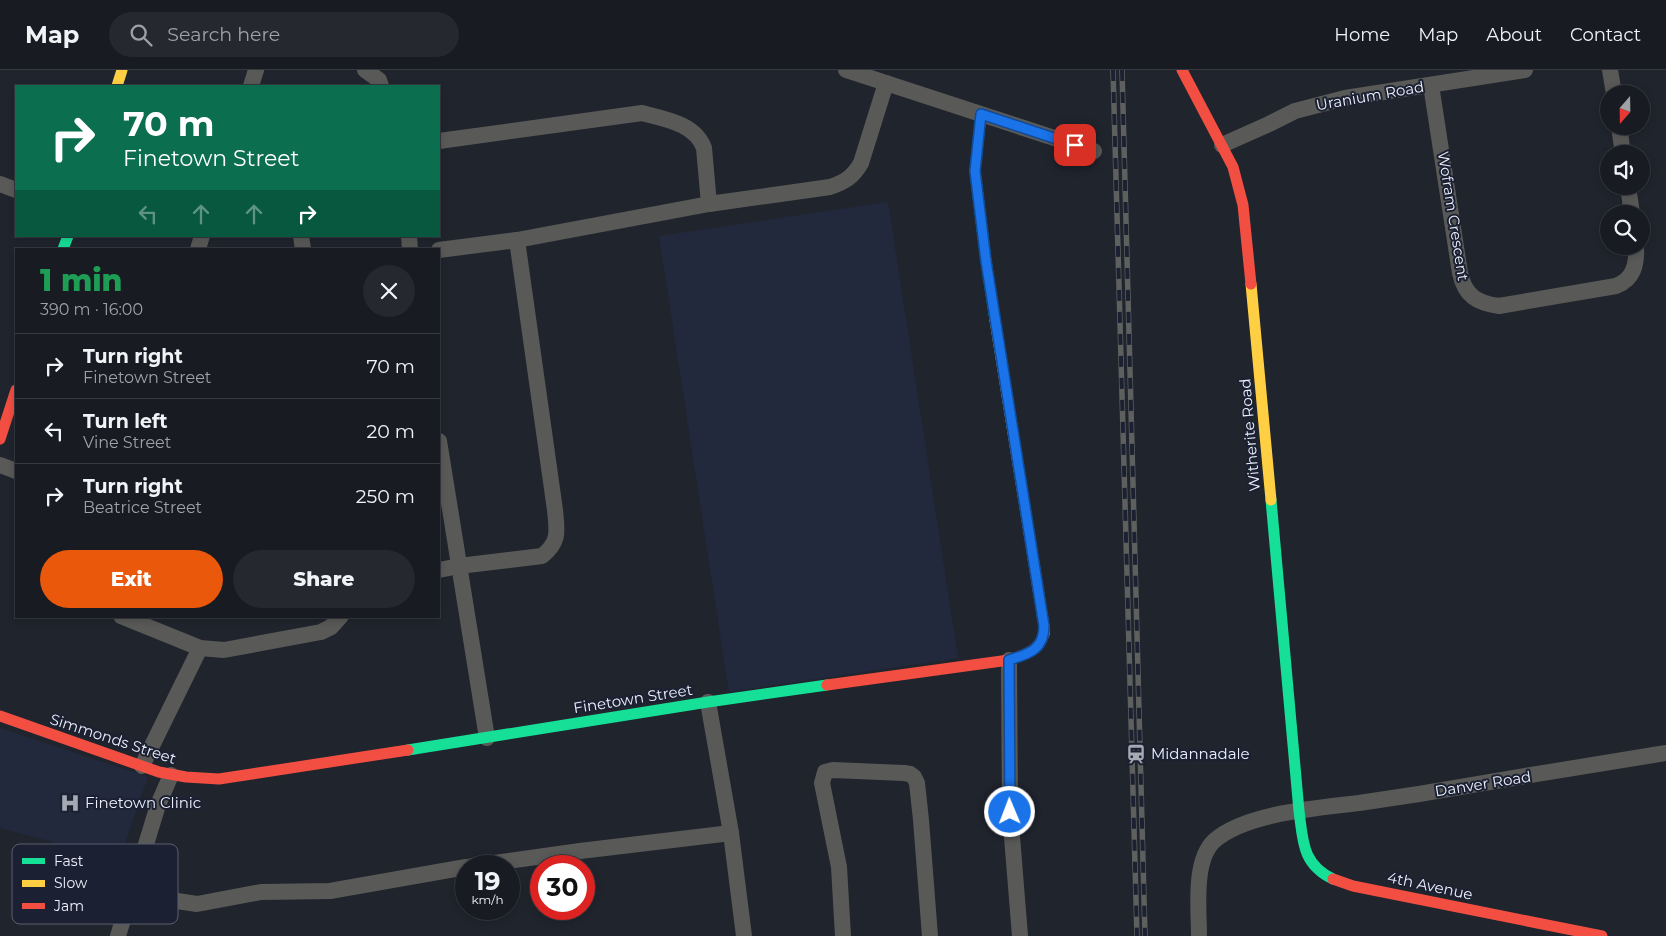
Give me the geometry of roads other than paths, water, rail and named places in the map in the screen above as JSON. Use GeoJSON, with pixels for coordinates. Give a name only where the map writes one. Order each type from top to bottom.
{"type":"FeatureCollection","features":[{"type":"Feature","properties":{"kind":"street"},"geometry":{"type":"LineString","coordinates":[[117,85],[122,70]]}},
{"type":"Feature","properties":{"kind":"street"},"geometry":{"type":"LineString","coordinates":[[250,85],[256,70]]}},
{"type":"Feature","properties":{"kind":"street"},"geometry":{"type":"LineString","coordinates":[[365,70],[379,80],[381,85]]}},
{"type":"Feature","properties":{"kind":"street"},"geometry":{"type":"LineString","coordinates":[[846,70],[1094,151]]}},
{"type":"Feature","properties":{"kind":"street","name":"Witherite Road"},"geometry":{"type":"LineString","coordinates":[[1182,70],[1233,167],[1243,205],[1299,811]]}},
{"type":"Feature","properties":{"kind":"street","name":"Uranium Road"},"geometry":{"type":"LineString","coordinates":[[1222,145],[1295,111],[1312,106],[1345,98],[1525,70]]}},
{"type":"Feature","properties":{"kind":"street"},"geometry":{"type":"LineString","coordinates":[[1610,70],[1612,85]]}},
{"type":"Feature","properties":{"kind":"street"},"geometry":{"type":"LineString","coordinates":[[440,250],[517,240],[709,204],[830,187],[844,182],[855,173],[860,163],[886,83]]}},
{"type":"Feature","properties":{"kind":"street","name":"Wofram Crescent"},"geometry":{"type":"LineString","coordinates":[[1431,85],[1462,285],[1472,296],[1482,304],[1499,306],[1616,286],[1626,282],[1631,276],[1635,268],[1636,255]]}},
{"type":"Feature","properties":{"kind":"street"},"geometry":{"type":"LineString","coordinates":[[440,141],[642,113],[684,126],[695,133],[701,140],[704,148],[709,204]]}},
{"type":"Feature","properties":{"kind":"street","name":"Finetown Street"},"geometry":{"type":"LineString","coordinates":[[219,779],[708,702],[1009,660],[1028,653],[1040,645],[1044,636],[1040,599],[983,234],[975,171],[981,114]]}},
{"type":"Feature","properties":{"kind":"street"},"geometry":{"type":"LineString","coordinates":[[0,184],[15,190]]}},
{"type":"Feature","properties":{"kind":"street"},"geometry":{"type":"LineString","coordinates":[[440,570],[542,556],[556,540],[555,510],[517,240]]}},
{"type":"Feature","properties":{"kind":"street"},"geometry":{"type":"LineString","coordinates":[[0,439],[15,393]]}},
{"type":"Feature","properties":{"kind":"street"},"geometry":{"type":"LineString","coordinates":[[440,447],[487,738]]}},
{"type":"Feature","properties":{"kind":"street"},"geometry":{"type":"LineString","coordinates":[[0,465],[15,471]]}},
{"type":"Feature","properties":{"kind":"street"},"geometry":{"type":"LineString","coordinates":[[126,618],[200,648],[224,650],[321,632],[331,627],[339,618]]}},
{"type":"Feature","properties":{"kind":"street"},"geometry":{"type":"LineString","coordinates":[[142,766],[200,648]]}},
{"type":"Feature","properties":{"kind":"street"},"geometry":{"type":"LineString","coordinates":[[1009,660],[1010,812],[1020,936]]}},
{"type":"Feature","properties":{"kind":"street"},"geometry":{"type":"LineString","coordinates":[[708,702],[731,833],[744,936]]}},
{"type":"Feature","properties":{"kind":"street","name":"Simmonds Street"},"geometry":{"type":"LineString","coordinates":[[0,716],[171,775],[219,779]]}},
{"type":"Feature","properties":{"kind":"street","name":"Danver Road"},"geometry":{"type":"LineString","coordinates":[[1199,936],[1201,866],[1203,857],[1213,842],[1231,830],[1262,819],[1299,811],[1371,802],[1666,753]]}},
{"type":"Feature","properties":{"kind":"street"},"geometry":{"type":"LineString","coordinates":[[843,936],[838,867],[822,783],[825,772],[833,770],[904,773],[914,777],[921,820],[930,936]]}},
{"type":"Feature","properties":{"kind":"street"},"geometry":{"type":"LineString","coordinates":[[146,844],[158,805],[171,775]]}},
{"type":"Feature","properties":{"kind":"street","name":"4th Avenue"},"geometry":{"type":"LineString","coordinates":[[1299,811],[1306,851],[1312,865],[1321,873],[1336,881],[1352,886],[1602,936]]}},
{"type":"Feature","properties":{"kind":"street"},"geometry":{"type":"LineString","coordinates":[[520,859],[731,833]]}},
{"type":"Feature","properties":{"kind":"street"},"geometry":{"type":"LineString","coordinates":[[178,901],[197,904],[261,892],[330,891],[455,869]]}},
{"type":"Feature","properties":{"kind":"railway"},"geometry":{"type":"LineString","coordinates":[[1113,70],[1137,936]]}},
{"type":"Feature","properties":{"kind":"railway"},"geometry":{"type":"LineString","coordinates":[[1122,70],[1145,936]]}},
{"type":"Feature","properties":{"kind":"place","name":"Midannadale"},"geometry":{"type":"Point","coordinates":[1136,754]}},
{"type":"Feature","properties":{"kind":"place","name":"Finetown Clinic"},"geometry":{"type":"Point","coordinates":[70,803]}}]}
